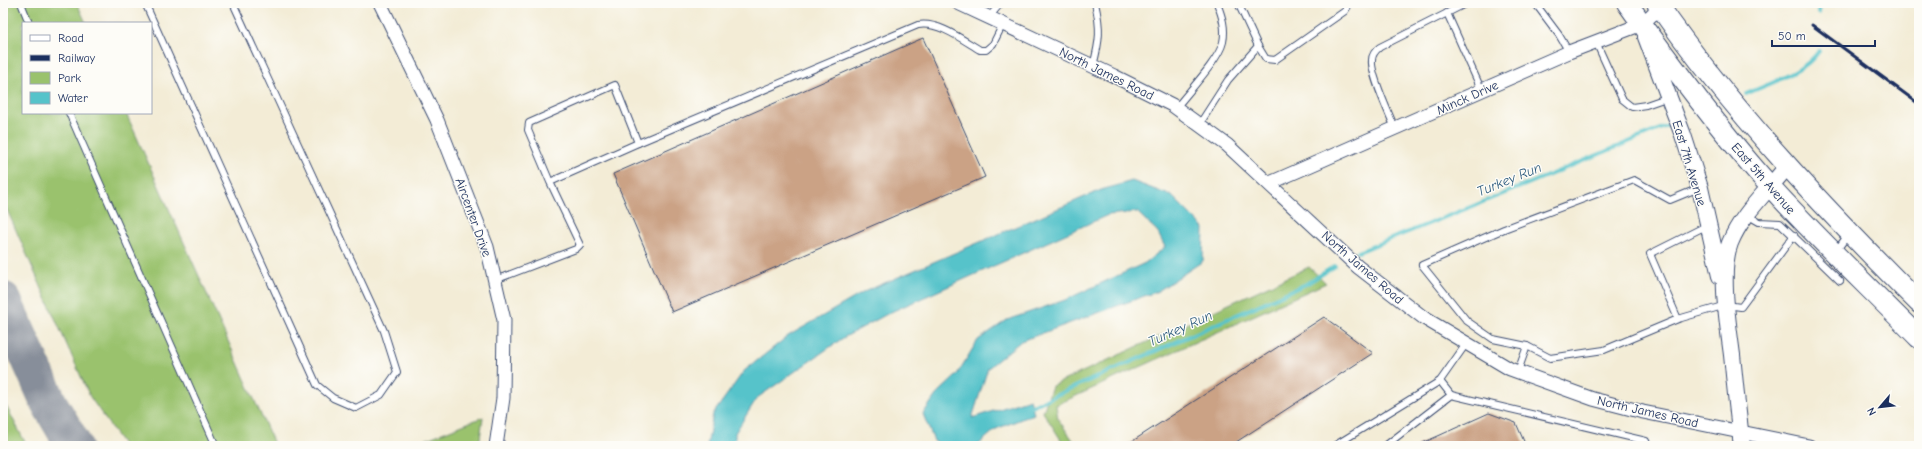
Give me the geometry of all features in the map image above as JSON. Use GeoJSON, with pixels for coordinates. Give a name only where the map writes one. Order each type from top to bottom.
{"type":"FeatureCollection","features":[{"type":"Feature","properties":{"kind":"main road","name":"East 5th Avenue"},"geometry":{"type":"LineString","coordinates":[[1627,3],[1689,88],[1829,259],[1919,338]]}},
{"type":"Feature","properties":{"kind":"main road","name":"East 5th Avenue"},"geometry":{"type":"LineString","coordinates":[[1658,5],[1731,100],[1850,232],[1919,303]]}},
{"type":"Feature","properties":{"kind":"street","name":"Aircenter Drive"},"geometry":{"type":"LineString","coordinates":[[380,3],[437,120],[487,247],[504,320],[503,398],[496,446]]}},
{"type":"Feature","properties":{"kind":"street","name":"North James Road"},"geometry":{"type":"LineString","coordinates":[[958,3],[1093,66],[1176,108],[1227,145],[1270,183],[1358,267],[1424,318],[1466,344],[1518,371],[1593,399],[1741,439],[1809,446]]}},
{"type":"Feature","properties":{"kind":"street","name":"Minck Drive"},"geometry":{"type":"LineString","coordinates":[[1270,183],[1569,52],[1642,24],[1658,5]]}},
{"type":"Feature","properties":{"kind":"street","name":"East 7th Avenue"},"geometry":{"type":"LineString","coordinates":[[1642,24],[1684,135],[1700,188],[1709,225],[1726,305],[1741,439]]}},
{"type":"Feature","properties":{"kind":"street","name":"East 7th Avenue"},"geometry":{"type":"LineString","coordinates":[[1726,305],[1726,267],[1728,250],[1733,236],[1747,215],[1788,165]]}},
{"type":"Feature","properties":{"kind":"lane"},"geometry":{"type":"LineString","coordinates":[[20,3],[29,22]]}},
{"type":"Feature","properties":{"kind":"lane"},"geometry":{"type":"LineString","coordinates":[[145,3],[317,385],[333,398],[356,408],[381,395],[397,372],[384,331],[233,3]]}},
{"type":"Feature","properties":{"kind":"lane"},"geometry":{"type":"LineString","coordinates":[[989,17],[1001,3]]}},
{"type":"Feature","properties":{"kind":"lane"},"geometry":{"type":"LineString","coordinates":[[1093,66],[1100,41],[1100,26],[1095,3]]}},
{"type":"Feature","properties":{"kind":"lane"},"geometry":{"type":"LineString","coordinates":[[1176,108],[1217,55],[1223,43],[1223,17],[1217,3]]}},
{"type":"Feature","properties":{"kind":"lane"},"geometry":{"type":"LineString","coordinates":[[1238,3],[1258,46],[1266,59],[1275,60],[1345,11],[1350,3]]}},
{"type":"Feature","properties":{"kind":"lane"},"geometry":{"type":"LineString","coordinates":[[1395,128],[1373,70],[1372,60],[1375,52],[1380,47],[1467,3]]}},
{"type":"Feature","properties":{"kind":"lane"},"geometry":{"type":"LineString","coordinates":[[1535,3],[1559,35],[1569,52]]}},
{"type":"Feature","properties":{"kind":"lane"},"geometry":{"type":"LineString","coordinates":[[1447,13],[1482,91]]}},
{"type":"Feature","properties":{"kind":"lane"},"geometry":{"type":"LineString","coordinates":[[550,182],[638,143],[918,25],[923,24],[938,28],[980,50],[986,50],[993,44],[1003,24]]}},
{"type":"Feature","properties":{"kind":"lane"},"geometry":{"type":"LineString","coordinates":[[1596,42],[1622,99],[1632,107],[1646,105],[1669,97]]}},
{"type":"Feature","properties":{"kind":"lane"},"geometry":{"type":"LineString","coordinates":[[1199,125],[1228,80],[1258,46]]}},
{"type":"Feature","properties":{"kind":"lane"},"geometry":{"type":"LineString","coordinates":[[495,280],[576,249],[580,245],[550,182],[528,130],[529,123],[615,84],[638,143]]}},
{"type":"Feature","properties":{"kind":"lane"},"geometry":{"type":"LineString","coordinates":[[69,114],[216,446]]}},
{"type":"Feature","properties":{"kind":"lane"},"geometry":{"type":"LineString","coordinates":[[1700,188],[1670,200],[1634,180],[1504,229],[1422,265],[1467,321],[1493,339],[1527,346],[1550,358],[1604,350],[1678,319],[1726,305],[1741,307],[1794,235]]}},
{"type":"Feature","properties":{"kind":"lane"},"geometry":{"type":"LineString","coordinates":[[1747,215],[1759,222],[1780,222],[1794,235],[1829,259],[1840,281]]}},
{"type":"Feature","properties":{"kind":"lane"},"geometry":{"type":"LineString","coordinates":[[1678,319],[1650,254],[1709,225]]}},
{"type":"Feature","properties":{"kind":"lane"},"geometry":{"type":"LineString","coordinates":[[1829,259],[1850,232]]}},
{"type":"Feature","properties":{"kind":"lane"},"geometry":{"type":"LineString","coordinates":[[1334,446],[1440,381],[1466,344]]}},
{"type":"Feature","properties":{"kind":"lane"},"geometry":{"type":"LineString","coordinates":[[1518,371],[1527,346]]}},
{"type":"Feature","properties":{"kind":"lane"},"geometry":{"type":"LineString","coordinates":[[1440,381],[1451,395],[1646,441],[1648,446]]}},
{"type":"Feature","properties":{"kind":"lane"},"geometry":{"type":"LineString","coordinates":[[1385,446],[1451,395]]}},
{"type":"Feature","properties":{"kind":"green space"},"geometry":{"type":"Polygon","coordinates":[[[3,3],[77,3],[86,22],[22,22],[22,114],[126,114],[275,446],[124,446],[90,397],[3,201],[3,3]]]}},
{"type":"Feature","properties":{"kind":"green space"},"geometry":{"type":"Polygon","coordinates":[[[1309,267],[1326,283],[1056,405],[1058,419],[1077,446],[1065,446],[1043,412],[1052,386],[1309,267]]]}},
{"type":"Feature","properties":{"kind":"green space"},"geometry":{"type":"Polygon","coordinates":[[[3,400],[27,446],[3,446],[3,400]]]}},
{"type":"Feature","properties":{"kind":"green space"},"geometry":{"type":"Polygon","coordinates":[[[483,417],[479,446],[409,446],[483,417]]]}},
{"type":"Feature","properties":{"kind":"water"},"geometry":{"type":"Polygon","coordinates":[[[1132,181],[1172,196],[1204,228],[1203,261],[1158,291],[1021,341],[988,368],[972,418],[1030,399],[1034,414],[996,429],[977,446],[942,446],[934,441],[923,414],[936,395],[956,376],[978,340],[1007,320],[1065,300],[1145,263],[1165,247],[1157,231],[1137,212],[1108,215],[891,312],[843,338],[757,398],[735,433],[735,446],[707,446],[713,414],[744,371],[788,336],[866,291],[1101,190],[1132,181]]]}},
{"type":"Feature","properties":{"kind":"building"},"geometry":{"type":"Polygon","coordinates":[[[923,38],[985,177],[672,312],[613,174],[923,38]]]}},
{"type":"Feature","properties":{"kind":"building"},"geometry":{"type":"Polygon","coordinates":[[[1324,317],[1373,353],[1230,446],[1125,446],[1324,317]]]}},
{"type":"Feature","properties":{"kind":"building"},"geometry":{"type":"Polygon","coordinates":[[[1489,413],[1516,423],[1526,446],[1416,446],[1489,413]]]}},
{"type":"Feature","properties":{"kind":"waterway","name":"Turkey Run"},"geometry":{"type":"LineString","coordinates":[[1819,13],[1820,3]]}},
{"type":"Feature","properties":{"kind":"waterway","name":"Turkey Run"},"geometry":{"type":"LineString","coordinates":[[1746,94],[1786,77],[1813,59],[1819,51]]}},
{"type":"Feature","properties":{"kind":"waterway","name":"Turkey Run"},"geometry":{"type":"LineString","coordinates":[[1358,252],[1667,126]]}},
{"type":"Feature","properties":{"kind":"waterway","name":"Turkey Run"},"geometry":{"type":"LineString","coordinates":[[1032,406],[1306,284],[1335,266]]}},
{"type":"Feature","properties":{"kind":"taxiway"},"geometry":{"type":"LineString","coordinates":[[3,300],[49,403],[74,446]]}},
{"type":"Feature","properties":{"kind":"railway"},"geometry":{"type":"LineString","coordinates":[[1812,25],[1919,104]]}}]}
